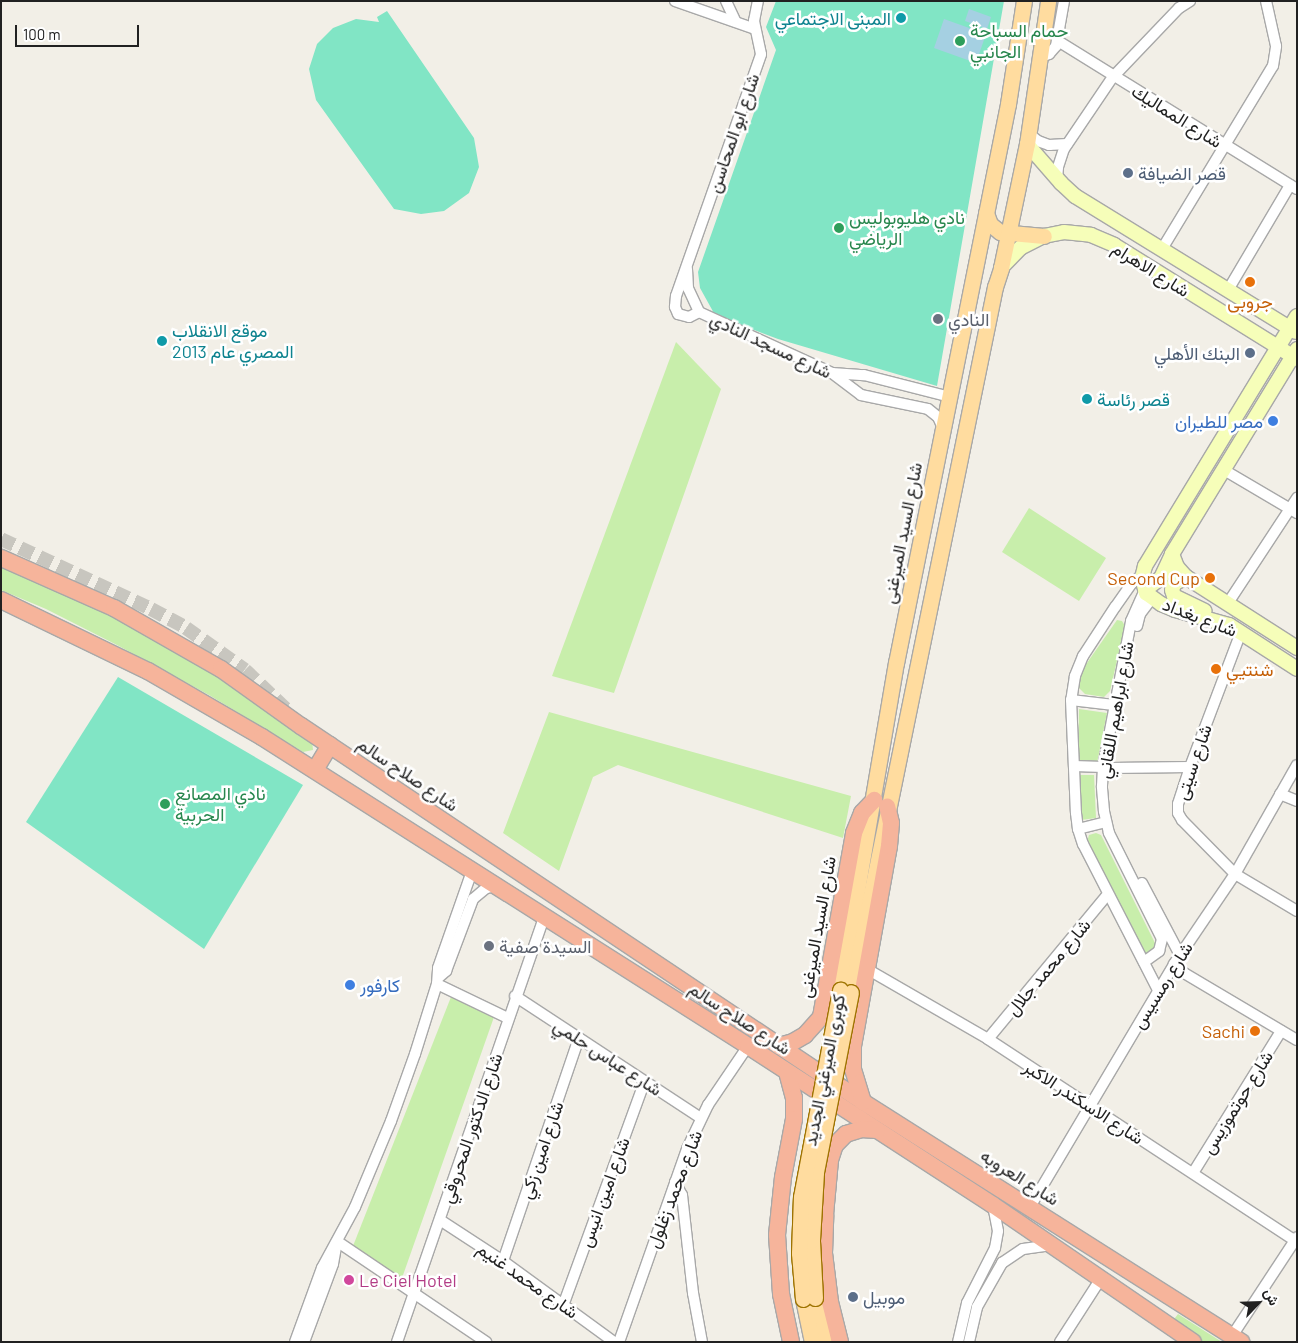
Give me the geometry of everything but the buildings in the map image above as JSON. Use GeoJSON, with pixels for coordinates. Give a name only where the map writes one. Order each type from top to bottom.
{"type":"FeatureCollection","features":[{"type":"Feature","properties":{"kind":"highway","name":"شارع صلاح سالم"},"geometry":{"type":"LineString","coordinates":[[1,558],[70,587],[158,631],[241,683],[330,746],[779,1046]]}},
{"type":"Feature","properties":{"kind":"highway","name":"شارع صلاح سالم"},"geometry":{"type":"LineString","coordinates":[[2,601],[148,671],[217,709],[472,871],[545,915],[787,1072]]}},
{"type":"Feature","properties":{"kind":"highway"},"geometry":{"type":"LineString","coordinates":[[315,770],[330,746]]}},
{"type":"Feature","properties":{"kind":"highway","name":"شارع السيد الميرغنى"},"geometry":{"type":"LineString","coordinates":[[779,1046],[793,1042],[805,1035],[816,1024],[822,1009],[856,825],[864,811],[882,794],[891,824],[890,846],[853,1046],[853,1069],[863,1102]]}},
{"type":"Feature","properties":{"kind":"highway"},"geometry":{"type":"LineString","coordinates":[[822,1009],[839,1020],[858,1020]]}},
{"type":"Feature","properties":{"kind":"highway","name":"شارع العروبه"},"geometry":{"type":"LineString","coordinates":[[779,1046],[863,1102],[1236,1339]]}},
{"type":"Feature","properties":{"kind":"highway"},"geometry":{"type":"LineString","coordinates":[[787,1072],[993,1205],[1193,1342]]}},
{"type":"Feature","properties":{"kind":"highway"},"geometry":{"type":"LineString","coordinates":[[787,1072],[794,1109],[791,1139],[783,1177],[777,1235],[781,1294],[791,1342]]}},
{"type":"Feature","properties":{"kind":"highway"},"geometry":{"type":"LineString","coordinates":[[832,1152],[840,1139],[846,1134],[861,1129],[877,1130]]}},
{"type":"Feature","properties":{"kind":"highway"},"geometry":{"type":"LineString","coordinates":[[791,1139],[803,1131],[818,1132],[829,1142],[832,1152],[824,1215],[824,1253],[830,1302],[840,1342]]}},
{"type":"Feature","properties":{"kind":"main road","name":"شارع السيد الميرغنى"},"geometry":{"type":"LineString","coordinates":[[882,794],[896,663],[1009,98],[1024,1]]}},
{"type":"Feature","properties":{"kind":"main road","name":"شارع السيد الميرغنى"},"geometry":{"type":"LineString","coordinates":[[882,794],[995,287],[1001,268],[1027,138],[1041,57],[1048,1]]}},
{"type":"Feature","properties":{"kind":"main road","name":"شارع الاهرام"},"geometry":{"type":"LineString","coordinates":[[1027,138],[1057,179],[1075,196],[1228,290],[1294,325]]}},
{"type":"Feature","properties":{"kind":"main road"},"geometry":{"type":"LineString","coordinates":[[986,213],[993,228],[1008,234],[1044,236]]}},
{"type":"Feature","properties":{"kind":"main road","name":"شارع الاهرام"},"geometry":{"type":"LineString","coordinates":[[1001,268],[1020,248],[1044,236],[1061,232],[1078,232],[1104,240],[1278,347],[1295,355]]}},
{"type":"Feature","properties":{"kind":"main road"},"geometry":{"type":"LineString","coordinates":[[976,264],[980,260],[989,258],[995,260],[1001,268]]}},
{"type":"Feature","properties":{"kind":"main road","name":"شارع ابراهيم اللقاني"},"geometry":{"type":"LineString","coordinates":[[1144,570],[1278,347],[1294,325]]}},
{"type":"Feature","properties":{"kind":"main road","name":"شارع ابراهيم اللقاني"},"geometry":{"type":"LineString","coordinates":[[1148,594],[1161,578],[1172,554],[1295,355]]}},
{"type":"Feature","properties":{"kind":"main road","name":"شارع بغداد"},"geometry":{"type":"LineString","coordinates":[[1172,554],[1177,568],[1186,577],[1297,648]]}},
{"type":"Feature","properties":{"kind":"main road"},"geometry":{"type":"LineString","coordinates":[[1144,570],[1151,575],[1161,578]]}},
{"type":"Feature","properties":{"kind":"main road"},"geometry":{"type":"LineString","coordinates":[[1144,570],[1148,594]]}},
{"type":"Feature","properties":{"kind":"main road"},"geometry":{"type":"LineString","coordinates":[[1186,577],[1174,584],[1172,590],[1174,596],[1182,602],[1203,610],[1210,619]]}},
{"type":"Feature","properties":{"kind":"main road","name":"شارع بغداد"},"geometry":{"type":"LineString","coordinates":[[1148,594],[1175,610],[1210,619],[1241,632],[1297,668]]}},
{"type":"Feature","properties":{"kind":"main road","name":"كوبرى الميرغني الجديد"},"geometry":{"type":"LineString","coordinates":[[812,1342],[800,1281],[799,1225],[801,1197],[882,794]]}},
{"type":"Feature","properties":{"kind":"main road","name":"كوبرى الميرغني الجديد"},"geometry":{"type":"LineString","coordinates":[[824,1342],[815,1298],[812,1262],[812,1217],[816,1172],[882,794]]}},
{"type":"Feature","properties":{"kind":"street"},"geometry":{"type":"LineString","coordinates":[[675,1],[755,29]]}},
{"type":"Feature","properties":{"kind":"street"},"geometry":{"type":"LineString","coordinates":[[726,1],[736,22]]}},
{"type":"Feature","properties":{"kind":"street","name":"شارع ابو المحاسن"},"geometry":{"type":"LineString","coordinates":[[676,296],[761,54],[760,40],[755,29],[754,14],[758,1]]}},
{"type":"Feature","properties":{"kind":"street"},"geometry":{"type":"LineString","coordinates":[[1041,57],[1051,53],[1058,41],[1064,1]]}},
{"type":"Feature","properties":{"kind":"street"},"geometry":{"type":"LineString","coordinates":[[1057,179],[1059,161],[1067,144],[1114,76],[1179,8],[1190,1]]}},
{"type":"Feature","properties":{"kind":"street"},"geometry":{"type":"LineString","coordinates":[[1162,249],[1275,61],[1276,46],[1266,1]]}},
{"type":"Feature","properties":{"kind":"street","name":"شارع المماليك"},"geometry":{"type":"LineString","coordinates":[[1058,41],[1224,146],[1293,187]]}},
{"type":"Feature","properties":{"kind":"street"},"geometry":{"type":"LineString","coordinates":[[1027,138],[1049,145],[1067,144]]}},
{"type":"Feature","properties":{"kind":"street"},"geometry":{"type":"LineString","coordinates":[[1228,290],[1293,187]]}},
{"type":"Feature","properties":{"kind":"street","name":"شارع ابو المحاسن"},"geometry":{"type":"LineString","coordinates":[[688,263],[687,283],[689,298],[699,312]]}},
{"type":"Feature","properties":{"kind":"street"},"geometry":{"type":"LineString","coordinates":[[681,316],[689,298],[676,296],[676,311],[681,316],[689,317],[699,312]]}},
{"type":"Feature","properties":{"kind":"street","name":"شارع مسجد النادي"},"geometry":{"type":"LineString","coordinates":[[699,312],[832,373],[853,390],[866,397],[928,409],[938,417],[943,429]]}},
{"type":"Feature","properties":{"kind":"street"},"geometry":{"type":"LineString","coordinates":[[832,373],[864,375],[950,397]]}},
{"type":"Feature","properties":{"kind":"street"},"geometry":{"type":"LineString","coordinates":[[1224,470],[1293,511]]}},
{"type":"Feature","properties":{"kind":"street"},"geometry":{"type":"LineString","coordinates":[[1228,603],[1293,511],[1297,498]]}},
{"type":"Feature","properties":{"kind":"street","name":"شارع ابراهيم اللقاني"},"geometry":{"type":"LineString","coordinates":[[1144,570],[1132,583],[1081,660],[1074,681],[1071,700],[1078,829],[1108,894],[1158,990]]}},
{"type":"Feature","properties":{"kind":"street","name":"شارع ابراهيم اللقاني"},"geometry":{"type":"LineString","coordinates":[[1144,962],[1160,951],[1162,939],[1114,844],[1106,822],[1102,799],[1114,705],[1132,616],[1148,594]]}},
{"type":"Feature","properties":{"kind":"street","name":"شارع ابراهيم اللقاني"},"geometry":{"type":"LineString","coordinates":[[1148,594],[1138,619],[1107,767],[1109,804],[1116,832],[1177,959]]}},
{"type":"Feature","properties":{"kind":"street"},"geometry":{"type":"LineString","coordinates":[[1116,607],[1132,616]]}},
{"type":"Feature","properties":{"kind":"street","name":"شارع سيتى"},"geometry":{"type":"LineString","coordinates":[[1235,874],[1179,816],[1178,804],[1241,632]]}},
{"type":"Feature","properties":{"kind":"street"},"geometry":{"type":"LineString","coordinates":[[1071,700],[1114,705]]}},
{"type":"Feature","properties":{"kind":"street","name":"شارع رمسيس"},"geometry":{"type":"LineString","coordinates":[[1030,1207],[1177,959],[1235,874],[1297,765]]}},
{"type":"Feature","properties":{"kind":"street"},"geometry":{"type":"LineString","coordinates":[[1074,766],[1190,767]]}},
{"type":"Feature","properties":{"kind":"street"},"geometry":{"type":"LineString","coordinates":[[1280,794],[1297,801]]}},
{"type":"Feature","properties":{"kind":"street"},"geometry":{"type":"LineString","coordinates":[[1078,829],[1106,822]]}},
{"type":"Feature","properties":{"kind":"street"},"geometry":{"type":"LineString","coordinates":[[296,1342],[322,1268],[337,1244],[391,1122],[415,1054],[437,981],[438,968],[472,871]]}},
{"type":"Feature","properties":{"kind":"street"},"geometry":{"type":"LineString","coordinates":[[1235,874],[1297,911]]}},
{"type":"Feature","properties":{"kind":"street"},"geometry":{"type":"LineString","coordinates":[[437,981],[446,971],[473,899],[481,891],[496,886]]}},
{"type":"Feature","properties":{"kind":"street","name":"شارع محمد جلال"},"geometry":{"type":"LineString","coordinates":[[988,1039],[1108,894]]}},
{"type":"Feature","properties":{"kind":"street","name":"شارع الدكتور المحروقي"},"geometry":{"type":"LineString","coordinates":[[397,1342],[466,1149],[515,996],[545,915]]}},
{"type":"Feature","properties":{"kind":"street"},"geometry":{"type":"LineString","coordinates":[[1177,959],[1184,973],[1297,1040]]}},
{"type":"Feature","properties":{"kind":"street","name":"شارع الاسكندر الاكبر"},"geometry":{"type":"LineString","coordinates":[[867,969],[988,1039],[1296,1240]]}},
{"type":"Feature","properties":{"kind":"street"},"geometry":{"type":"LineString","coordinates":[[437,981],[508,1018]]}},
{"type":"Feature","properties":{"kind":"street","name":"شارع عباس حلمي"},"geometry":{"type":"LineString","coordinates":[[515,996],[702,1118]]}},
{"type":"Feature","properties":{"kind":"street","name":"شارع حوتموزيس"},"geometry":{"type":"LineString","coordinates":[[1193,1174],[1281,1031]]}},
{"type":"Feature","properties":{"kind":"street","name":"شارع امين زكي"},"geometry":{"type":"LineString","coordinates":[[503,1261],[579,1038]]}},
{"type":"Feature","properties":{"kind":"street","name":"شارع محمد زغلول"},"geometry":{"type":"LineString","coordinates":[[619,1342],[675,1182],[702,1118],[748,1046]]}},
{"type":"Feature","properties":{"kind":"street","name":"شارع امين انيس"},"geometry":{"type":"LineString","coordinates":[[564,1303],[645,1081]]}},
{"type":"Feature","properties":{"kind":"street"},"geometry":{"type":"LineString","coordinates":[[675,1182],[682,1196],[693,1293],[702,1342]]}},
{"type":"Feature","properties":{"kind":"street"},"geometry":{"type":"LineString","coordinates":[[958,1342],[966,1303],[995,1248],[998,1231],[993,1205]]}},
{"type":"Feature","properties":{"kind":"street","name":"شارع محمد غنيم"},"geometry":{"type":"LineString","coordinates":[[440,1220],[564,1303],[614,1342]]}},
{"type":"Feature","properties":{"kind":"street"},"geometry":{"type":"LineString","coordinates":[[1236,1339],[1296,1240]]}},
{"type":"Feature","properties":{"kind":"street"},"geometry":{"type":"LineString","coordinates":[[337,1244],[486,1342]]}},
{"type":"Feature","properties":{"kind":"street"},"geometry":{"type":"LineString","coordinates":[[304,1342],[333,1264],[337,1244]]}},
{"type":"Feature","properties":{"kind":"street"},"geometry":{"type":"LineString","coordinates":[[969,1342],[978,1307],[1002,1264],[1023,1249],[1038,1245],[1054,1246]]}},
{"type":"Feature","properties":{"kind":"street"},"geometry":{"type":"LineString","coordinates":[[1060,1342],[1100,1280]]}},
{"type":"Feature","properties":{"kind":"green space","name":"نادي هليوبوليس الرياضي"},"geometry":{"type":"Polygon","coordinates":[[[776,1],[1004,1],[937,386],[778,339],[715,315],[700,288],[698,272],[776,50],[766,27],[776,1]]]}},
{"type":"Feature","properties":{"kind":"green space"},"geometry":{"type":"Polygon","coordinates":[[[387,11],[474,138],[479,167],[469,193],[444,211],[421,214],[394,209],[316,100],[309,69],[317,44],[333,28],[356,19],[379,22],[377,17],[387,11]]]}},
{"type":"Feature","properties":{"kind":"green space"},"geometry":{"type":"Polygon","coordinates":[[[676,342],[721,389],[614,693],[552,676],[676,342]]]}},
{"type":"Feature","properties":{"kind":"green space"},"geometry":{"type":"Polygon","coordinates":[[[1029,508],[1106,558],[1079,601],[1002,552],[1029,508]]]}},
{"type":"Feature","properties":{"kind":"green space"},"geometry":{"type":"Polygon","coordinates":[[[1,567],[139,629],[220,674],[312,740],[313,750],[303,752],[209,695],[117,645],[46,609],[1,590],[1,567]]]}},
{"type":"Feature","properties":{"kind":"green space"},"geometry":{"type":"Polygon","coordinates":[[[1117,620],[1122,621],[1125,626],[1110,691],[1104,697],[1085,694],[1077,686],[1082,670],[1117,620]]]}},
{"type":"Feature","properties":{"kind":"green space","name":"نادي المصانع الحربية"},"geometry":{"type":"Polygon","coordinates":[[[118,677],[303,785],[204,949],[26,822],[118,677]]]}},
{"type":"Feature","properties":{"kind":"green space"},"geometry":{"type":"Polygon","coordinates":[[[1079,709],[1107,713],[1097,763],[1078,761],[1079,709]]]}},
{"type":"Feature","properties":{"kind":"green space"},"geometry":{"type":"Polygon","coordinates":[[[549,712],[851,796],[843,838],[618,765],[593,777],[559,871],[503,833],[549,712]]]}},
{"type":"Feature","properties":{"kind":"green space"},"geometry":{"type":"Polygon","coordinates":[[[1079,775],[1094,775],[1096,818],[1081,820],[1079,775]]]}},
{"type":"Feature","properties":{"kind":"green space"},"geometry":{"type":"Polygon","coordinates":[[[1096,833],[1101,835],[1155,943],[1156,948],[1148,954],[1143,952],[1087,842],[1089,835],[1096,833]]]}},
{"type":"Feature","properties":{"kind":"green space"},"geometry":{"type":"Polygon","coordinates":[[[451,997],[494,1017],[402,1278],[353,1246],[451,997]]]}},
{"type":"Feature","properties":{"kind":"green space"},"geometry":{"type":"Polygon","coordinates":[[[1178,1314],[1222,1342],[1202,1342],[1172,1322],[1178,1314]]]}},
{"type":"Feature","properties":{"kind":"water"},"geometry":{"type":"Polygon","coordinates":[[[969,9],[991,17],[987,29],[965,21],[969,9]]]}},
{"type":"Feature","properties":{"kind":"water","name":"حمام السباحة الجانبي"},"geometry":{"type":"Polygon","coordinates":[[[944,19],[986,34],[976,63],[934,48],[944,19]]]}},
{"type":"Feature","properties":{"kind":"tunnel"},"geometry":{"type":"LineString","coordinates":[[1,539],[151,609],[186,628],[245,670],[287,710]]}},
{"type":"Feature","properties":{"kind":"place","name":"المبنى الاجتماعي"},"geometry":{"type":"Point","coordinates":[901,18]}},
{"type":"Feature","properties":{"kind":"place","name":"حمام السباحة الجانبي"},"geometry":{"type":"Point","coordinates":[960,41]}},
{"type":"Feature","properties":{"kind":"place","name":"قصر الضيافة"},"geometry":{"type":"Point","coordinates":[1128,173]}},
{"type":"Feature","properties":{"kind":"place","name":"نادي هليوبوليس الرياضي"},"geometry":{"type":"Point","coordinates":[839,228]}},
{"type":"Feature","properties":{"kind":"place","name":"جروبى"},"geometry":{"type":"Point","coordinates":[1250,282]}},
{"type":"Feature","properties":{"kind":"place","name":"النادي"},"geometry":{"type":"Point","coordinates":[938,319]}},
{"type":"Feature","properties":{"kind":"place","name":"موقع الانقلاب المصري عام 2013"},"geometry":{"type":"Point","coordinates":[162,341]}},
{"type":"Feature","properties":{"kind":"place","name":"البنك الأهلي"},"geometry":{"type":"Point","coordinates":[1250,353]}},
{"type":"Feature","properties":{"kind":"place","name":"قصر رئاسة"},"geometry":{"type":"Point","coordinates":[1087,399]}},
{"type":"Feature","properties":{"kind":"place","name":"مصر للطيران"},"geometry":{"type":"Point","coordinates":[1273,421]}},
{"type":"Feature","properties":{"kind":"place","name":"Second Cup"},"geometry":{"type":"Point","coordinates":[1210,578]}},
{"type":"Feature","properties":{"kind":"place","name":"شنتيي"},"geometry":{"type":"Point","coordinates":[1216,669]}},
{"type":"Feature","properties":{"kind":"place","name":"نادي المصانع الحربية"},"geometry":{"type":"Point","coordinates":[165,804]}},
{"type":"Feature","properties":{"kind":"place","name":"السيدة صفية"},"geometry":{"type":"Point","coordinates":[489,946]}},
{"type":"Feature","properties":{"kind":"place","name":"كارفور"},"geometry":{"type":"Point","coordinates":[350,985]}},
{"type":"Feature","properties":{"kind":"place","name":"Sachi"},"geometry":{"type":"Point","coordinates":[1255,1031]}},
{"type":"Feature","properties":{"kind":"place","name":"Le Ciel Hotel"},"geometry":{"type":"Point","coordinates":[349,1280]}},
{"type":"Feature","properties":{"kind":"place","name":"موبيل"},"geometry":{"type":"Point","coordinates":[853,1297]}}]}
